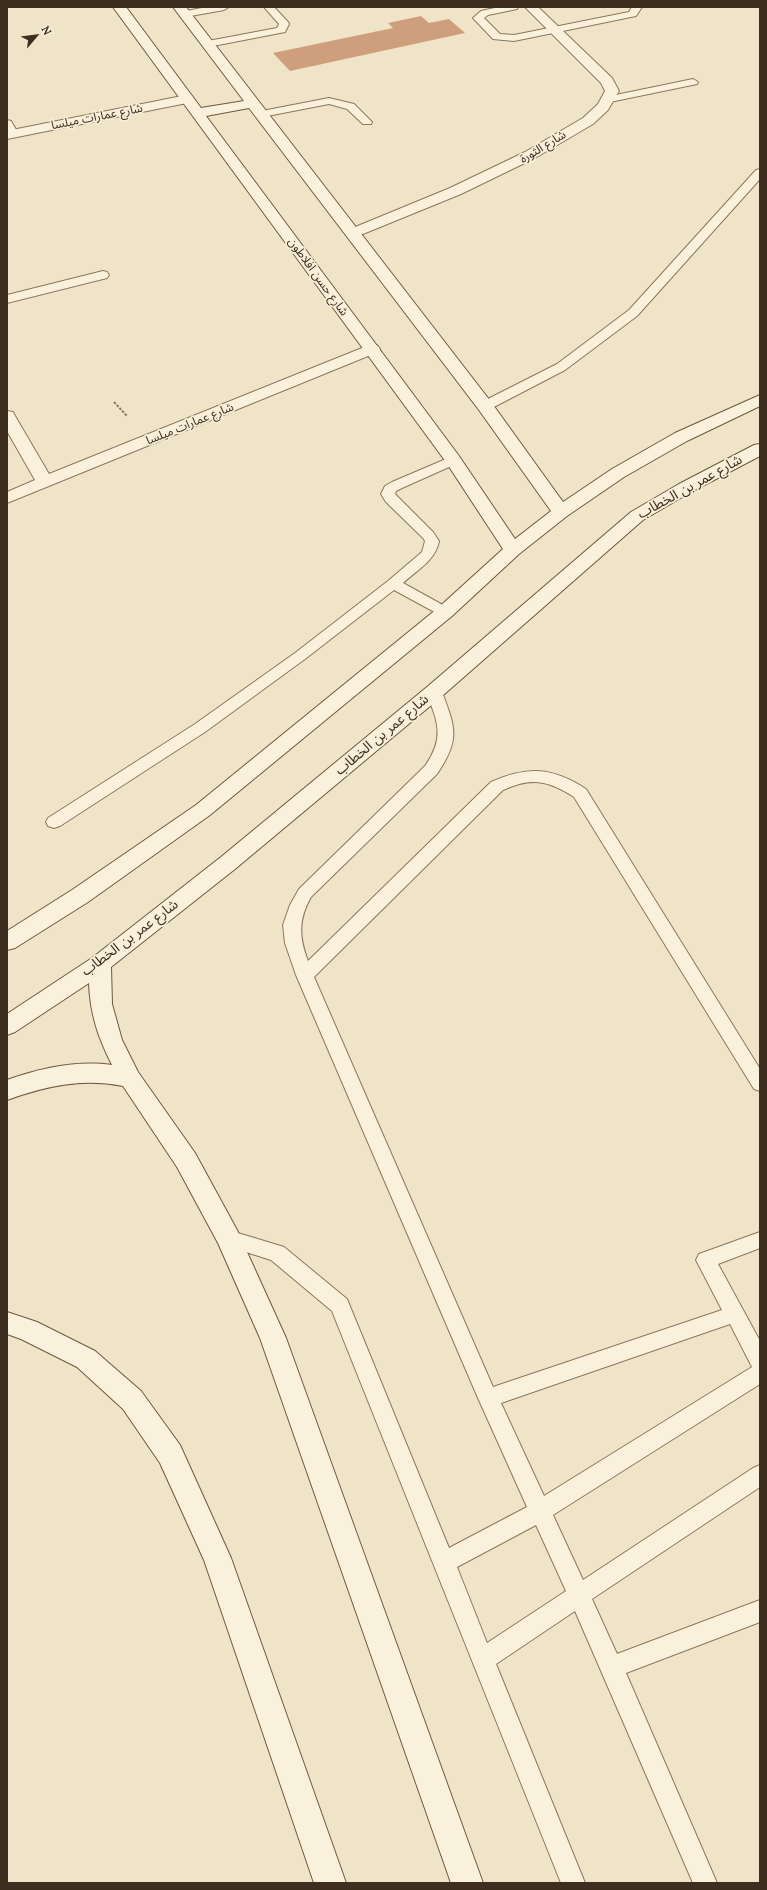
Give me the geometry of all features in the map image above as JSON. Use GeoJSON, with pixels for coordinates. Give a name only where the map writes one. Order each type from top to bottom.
{"type":"FeatureCollection","features":[{"type":"Feature","properties":{"kind":"street","name":"شارع حسن افلاطون"},"geometry":{"type":"LineString","coordinates":[[119,7],[453,460],[513,550]]}},
{"type":"Feature","properties":{"kind":"street"},"geometry":{"type":"LineString","coordinates":[[531,7],[607,81],[612,91],[610,99]]}},
{"type":"Feature","properties":{"kind":"street"},"geometry":{"type":"LineString","coordinates":[[182,11],[485,406],[561,512]]}},
{"type":"Feature","properties":{"kind":"street","name":"شارع عمارات ميلسا"},"geometry":{"type":"LineString","coordinates":[[9,130],[187,99]]}},
{"type":"Feature","properties":{"kind":"street","name":"شارع الثورة"},"geometry":{"type":"LineString","coordinates":[[353,233],[434,202],[516,163],[592,117],[604,107],[610,99]]}},
{"type":"Feature","properties":{"kind":"street"},"geometry":{"type":"LineString","coordinates":[[198,113],[257,109]]}},
{"type":"Feature","properties":{"kind":"street","name":"شارع عمارات ميلسا"},"geometry":{"type":"LineString","coordinates":[[7,498],[372,349]]}},
{"type":"Feature","properties":{"kind":"street"},"geometry":{"type":"LineString","coordinates":[[7,942],[80,896],[203,810],[445,612],[513,550],[561,512],[618,473],[681,437],[760,400]]}},
{"type":"Feature","properties":{"kind":"street"},"geometry":{"type":"LineString","coordinates":[[7,416],[45,482]]}},
{"type":"Feature","properties":{"kind":"street","name":"شارع عمر بن الخطاب"},"geometry":{"type":"LineString","coordinates":[[7,1026],[100,964],[228,863],[434,692],[637,516],[685,488],[760,449]]}},
{"type":"Feature","properties":{"kind":"street"},"geometry":{"type":"LineString","coordinates":[[100,964],[101,1004],[111,1040],[130,1078],[186,1160],[228,1238],[273,1338],[467,1883]]}},
{"type":"Feature","properties":{"kind":"street"},"geometry":{"type":"LineString","coordinates":[[7,1090],[33,1081],[66,1074],[99,1073],[130,1078]]}},
{"type":"Feature","properties":{"kind":"street"},"geometry":{"type":"LineString","coordinates":[[7,1323],[28,1330],[86,1359],[132,1400],[170,1454],[217,1558],[330,1883]]}},
{"type":"Feature","properties":{"kind":"lane"},"geometry":{"type":"LineString","coordinates":[[182,11],[224,7]]}},
{"type":"Feature","properties":{"kind":"lane"},"geometry":{"type":"LineString","coordinates":[[208,44],[280,30],[284,27],[284,24],[269,7]]}},
{"type":"Feature","properties":{"kind":"lane"},"geometry":{"type":"LineString","coordinates":[[513,7],[485,13],[478,18],[497,37],[514,38],[632,14],[637,7]]}},
{"type":"Feature","properties":{"kind":"lane"},"geometry":{"type":"LineString","coordinates":[[610,99],[693,82]]}},
{"type":"Feature","properties":{"kind":"lane"},"geometry":{"type":"LineString","coordinates":[[257,109],[329,101],[339,102],[354,108],[367,122]]}},
{"type":"Feature","properties":{"kind":"lane"},"geometry":{"type":"LineString","coordinates":[[485,406],[560,367],[633,313],[760,172]]}},
{"type":"Feature","properties":{"kind":"lane"},"geometry":{"type":"LineString","coordinates":[[7,299],[103,275]]}},
{"type":"Feature","properties":{"kind":"lane"},"geometry":{"type":"LineString","coordinates":[[54,822],[200,728],[300,656],[393,584],[427,555],[431,548],[432,541],[428,535],[391,499],[388,494],[390,489],[453,460]]}},
{"type":"Feature","properties":{"kind":"lane"},"geometry":{"type":"LineString","coordinates":[[393,584],[445,612]]}},
{"type":"Feature","properties":{"kind":"lane"},"geometry":{"type":"LineString","coordinates":[[434,692],[447,729],[447,743],[441,757],[431,770],[305,893],[297,906],[292,920],[291,934],[305,975],[488,1398],[612,1667],[705,1883]]}},
{"type":"Feature","properties":{"kind":"lane"},"geometry":{"type":"LineString","coordinates":[[305,975],[497,786],[512,778],[530,775],[549,777],[566,783],[580,793],[760,1084]]}},
{"type":"Feature","properties":{"kind":"lane"},"geometry":{"type":"LineString","coordinates":[[228,1238],[277,1253],[340,1305],[445,1562],[573,1883]]}},
{"type":"Feature","properties":{"kind":"lane"},"geometry":{"type":"LineString","coordinates":[[760,1240],[706,1260],[760,1361]]}},
{"type":"Feature","properties":{"kind":"lane"},"geometry":{"type":"LineString","coordinates":[[488,1398],[735,1314]]}},
{"type":"Feature","properties":{"kind":"lane"},"geometry":{"type":"LineString","coordinates":[[445,1562],[540,1511],[760,1373]]}},
{"type":"Feature","properties":{"kind":"lane"},"geometry":{"type":"LineString","coordinates":[[483,1659],[760,1476]]}},
{"type":"Feature","properties":{"kind":"lane"},"geometry":{"type":"LineString","coordinates":[[612,1667],[760,1611]]}},
{"type":"Feature","properties":{"kind":"building"},"geometry":{"type":"Polygon","coordinates":[[[421,16],[429,23],[449,19],[465,33],[290,71],[273,53],[393,28],[388,23],[421,16]]]}}]}
